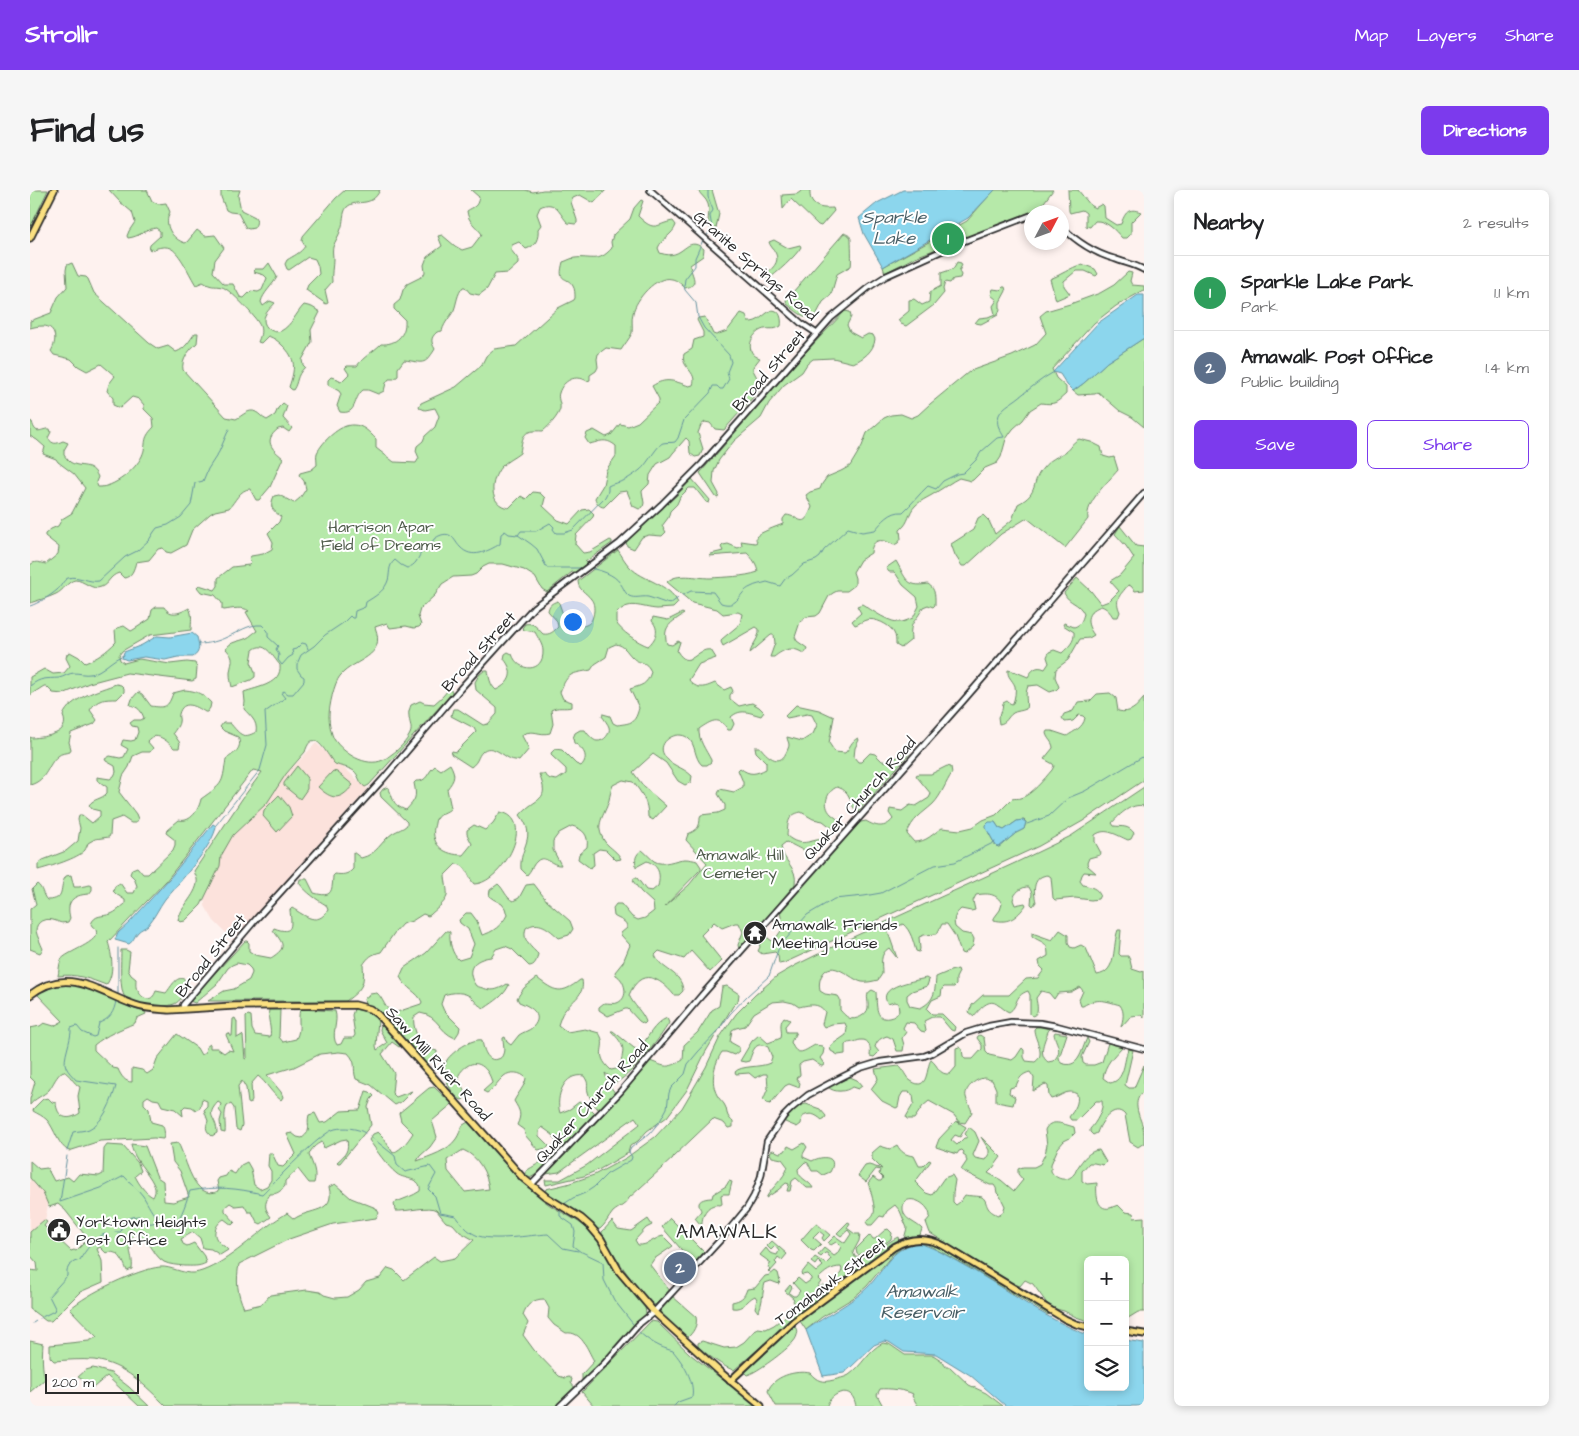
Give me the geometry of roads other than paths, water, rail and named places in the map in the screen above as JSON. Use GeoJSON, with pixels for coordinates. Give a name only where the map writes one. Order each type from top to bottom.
{"type":"FeatureCollection","features":[{"type":"Feature","properties":{"kind":"highway"},"geometry":{"type":"LineString","coordinates":[[30,238],[54,190]]}},
{"type":"Feature","properties":{"kind":"highway","name":"Saw Mill River Road"},"geometry":{"type":"LineString","coordinates":[[30,995],[49,983],[68,981],[94,987],[139,1006],[162,1010],[295,1005],[355,1005],[370,1008],[531,1185],[590,1226],[601,1240],[619,1271],[654,1312],[761,1406]]}},
{"type":"Feature","properties":{"kind":"main road","name":"Tomahawk Street"},"geometry":{"type":"LineString","coordinates":[[732,1382],[802,1315],[894,1247],[916,1239],[927,1239],[944,1246],[1065,1319],[1084,1326]]}},
{"type":"Feature","properties":{"kind":"main road"},"geometry":{"type":"LineString","coordinates":[[1129,1332],[1144,1334]]}},
{"type":"Feature","properties":{"kind":"street","name":"Granite Springs Road"},"geometry":{"type":"LineString","coordinates":[[650,190],[789,313],[816,333],[869,286],[886,276],[941,250],[1024,218]]}},
{"type":"Feature","properties":{"kind":"street"},"geometry":{"type":"LineString","coordinates":[[1069,234],[1086,247],[1144,270]]}},
{"type":"Feature","properties":{"kind":"street","name":"Broad Street"},"geometry":{"type":"LineString","coordinates":[[183,1009],[183,1005],[254,921],[384,778],[466,682],[529,613],[539,603],[637,528],[668,499],[715,449],[816,333]]}},
{"type":"Feature","properties":{"kind":"street","name":"Quaker Church Road"},"geometry":{"type":"LineString","coordinates":[[531,1185],[620,1092],[701,995],[754,938],[1144,493]]}},
{"type":"Feature","properties":{"kind":"street"},"geometry":{"type":"LineString","coordinates":[[560,1406],[654,1312],[726,1234],[747,1208],[754,1196],[761,1176],[767,1141],[784,1116],[808,1095],[867,1066],[897,1058],[924,1056],[966,1033],[1011,1022],[1032,1022],[1057,1026],[1144,1049]]}},
{"type":"Feature","properties":{"kind":"water","name":"Sparkle Lake"},"geometry":{"type":"Polygon","coordinates":[[[903,190],[995,190],[968,218],[883,267],[864,234],[859,218],[877,203],[903,190]]]}},
{"type":"Feature","properties":{"kind":"water"},"geometry":{"type":"Polygon","coordinates":[[[1138,295],[1144,295],[1144,338],[1107,362],[1073,391],[1060,374],[1053,372],[1098,323],[1138,295]]]}},
{"type":"Feature","properties":{"kind":"water"},"geometry":{"type":"Polygon","coordinates":[[[192,633],[197,637],[199,646],[197,653],[193,657],[178,657],[165,660],[144,657],[127,660],[122,658],[124,652],[142,645],[157,636],[170,637],[192,633]]]}},
{"type":"Feature","properties":{"kind":"water"},"geometry":{"type":"Polygon","coordinates":[[[1022,820],[1026,822],[1024,829],[999,847],[996,846],[986,828],[989,822],[995,822],[999,828],[1004,830],[1017,821],[1022,820]]]}},
{"type":"Feature","properties":{"kind":"water"},"geometry":{"type":"Polygon","coordinates":[[[213,824],[216,826],[214,834],[203,853],[165,899],[148,925],[138,932],[129,944],[115,940],[118,933],[169,879],[213,824]]]}},
{"type":"Feature","properties":{"kind":"water","name":"Amawalk Reservoir"},"geometry":{"type":"Polygon","coordinates":[[[916,1243],[943,1253],[1054,1320],[1084,1333],[1084,1391],[1129,1391],[1129,1341],[1144,1343],[1144,1406],[1006,1406],[970,1375],[936,1354],[904,1352],[889,1342],[884,1341],[874,1345],[844,1373],[823,1376],[806,1330],[862,1293],[893,1255],[907,1246],[916,1243]]]}},
{"type":"Feature","properties":{"kind":"waterway"},"geometry":{"type":"LineString","coordinates":[[706,237],[712,228],[710,216],[713,210],[708,197],[708,190]]}},
{"type":"Feature","properties":{"kind":"waterway"},"geometry":{"type":"LineString","coordinates":[[518,535],[521,531],[536,531],[550,523],[556,533],[573,530],[605,497],[608,486],[625,480],[639,471],[661,444],[675,442],[684,420],[710,393],[713,386],[723,389],[729,379],[727,372],[731,362],[729,355],[704,328],[698,317],[696,303],[684,286],[685,279],[695,266],[695,258],[703,240]]}},
{"type":"Feature","properties":{"kind":"waterway"},"geometry":{"type":"LineString","coordinates":[[683,595],[691,591],[713,592],[721,603],[731,604],[747,589],[755,585],[767,582],[780,586],[785,579],[804,564],[820,557],[824,550],[848,528],[862,532],[875,530],[890,515],[903,512],[928,486],[936,489],[943,481],[963,473],[981,452],[997,438],[1004,437],[998,424],[1001,412],[1006,406],[1054,372]]}},
{"type":"Feature","properties":{"kind":"waterway"},"geometry":{"type":"LineString","coordinates":[[30,606],[51,595],[68,578],[76,577],[99,581],[125,557],[137,551],[149,540],[157,528],[168,525],[181,517],[191,505],[195,483],[203,481],[229,429]]}},
{"type":"Feature","properties":{"kind":"waterway"},"geometry":{"type":"LineString","coordinates":[[216,825],[260,770],[267,745],[265,712],[285,698],[281,693],[284,691],[288,694],[293,694],[304,681],[304,677],[297,669],[301,655],[350,616],[354,618],[355,611],[365,607],[366,602],[381,592],[387,583],[391,565],[395,560],[407,568],[410,567],[434,539],[445,534],[452,537],[465,551],[475,554],[480,553],[500,544],[501,534],[505,531],[509,534],[518,535],[537,549],[547,568],[583,568]]}},
{"type":"Feature","properties":{"kind":"waterway"},"geometry":{"type":"LineString","coordinates":[[589,568],[602,571],[614,577],[631,597],[648,597],[670,604],[678,598]]}},
{"type":"Feature","properties":{"kind":"waterway"},"geometry":{"type":"LineString","coordinates":[[199,644],[217,641],[248,627],[262,625],[268,631],[268,637],[278,646],[276,649],[279,655],[278,660],[282,665],[293,655],[292,650],[302,643],[306,644],[308,649]]}},
{"type":"Feature","properties":{"kind":"waterway"},"geometry":{"type":"LineString","coordinates":[[30,686],[41,680],[59,678],[72,673],[95,673],[124,655]]}},
{"type":"Feature","properties":{"kind":"waterway"},"geometry":{"type":"LineString","coordinates":[[1027,824],[1049,816],[1068,798],[1085,791],[1144,756]]}},
{"type":"Feature","properties":{"kind":"waterway"},"geometry":{"type":"LineString","coordinates":[[564,1204],[585,1193],[607,1174],[631,1160],[632,1157],[629,1152],[631,1148],[650,1133],[660,1121],[667,1108],[671,1088],[685,1074],[688,1064],[718,1031],[730,1014],[769,976],[779,947],[807,915],[834,899],[881,893],[935,865],[955,862],[995,842]]}},
{"type":"Feature","properties":{"kind":"waterway"},"geometry":{"type":"LineString","coordinates":[[118,948],[118,994]]}},
{"type":"Feature","properties":{"kind":"waterway"},"geometry":{"type":"LineString","coordinates":[[67,1151],[73,1132],[89,1129],[103,1116],[110,1104],[116,1086],[76,1080],[69,1072],[65,1059],[71,1028],[77,1026],[82,1032],[93,1037],[96,1036],[99,1023],[111,1015],[116,1001]]}},
{"type":"Feature","properties":{"kind":"waterway"},"geometry":{"type":"LineString","coordinates":[[67,1156],[60,1202],[101,1188],[124,1176],[141,1193],[156,1217],[165,1224],[170,1225],[175,1223],[180,1217],[190,1191],[226,1188],[262,1194],[328,1132],[347,1128],[365,1133]]}},
{"type":"Feature","properties":{"kind":"waterway"},"geometry":{"type":"LineString","coordinates":[[370,1136],[395,1156],[397,1165],[405,1172],[430,1166],[436,1174],[428,1189],[435,1196],[440,1213],[456,1216],[465,1227],[476,1235],[501,1238],[548,1234],[563,1248],[578,1251]]}},
{"type":"Feature","properties":{"kind":"waterway"},"geometry":{"type":"LineString","coordinates":[[560,1209],[560,1216],[573,1225],[575,1232],[573,1246],[581,1252]]}},
{"type":"Feature","properties":{"kind":"waterway"},"geometry":{"type":"LineString","coordinates":[[115,1232],[122,1230],[119,1224],[134,1217],[139,1216],[147,1223],[158,1221]]}},
{"type":"Feature","properties":{"kind":"waterway"},"geometry":{"type":"LineString","coordinates":[[40,1318],[54,1311],[55,1308],[49,1296],[67,1276],[69,1266],[80,1260],[94,1241],[105,1234]]}},
{"type":"Feature","properties":{"kind":"waterway"},"geometry":{"type":"LineString","coordinates":[[582,1252],[603,1262],[604,1280],[614,1300],[633,1324]]}},
{"type":"Feature","properties":{"kind":"waterway"},"geometry":{"type":"LineString","coordinates":[[639,1332],[655,1344],[673,1351],[687,1372],[692,1385],[692,1397],[678,1402],[674,1406]]}},
{"type":"Feature","properties":{"kind":"place","name":"Sparkle Lake Park"},"geometry":{"type":"Point","coordinates":[948,239]}},
{"type":"Feature","properties":{"kind":"place","name":"Amawalk Friends Meeting House"},"geometry":{"type":"Point","coordinates":[755,933]}},
{"type":"Feature","properties":{"kind":"place","name":"Yorktown Heights Post Office"},"geometry":{"type":"Point","coordinates":[59,1230]}},
{"type":"Feature","properties":{"kind":"place","name":"Amawalk Post Office"},"geometry":{"type":"Point","coordinates":[680,1268]}},
{"type":"Feature","properties":{"kind":"district","name":"AMAWALK"},"geometry":{"type":"Point","coordinates":[727,1231]}},
{"type":"Feature","properties":{"kind":"park label","name":"Harrison Apar Field of Dreams"},"geometry":{"type":"Point","coordinates":[381,535]}},
{"type":"Feature","properties":{"kind":"park label","name":"Amawalk Hill Cemetery"},"geometry":{"type":"Point","coordinates":[740,863]}}]}
